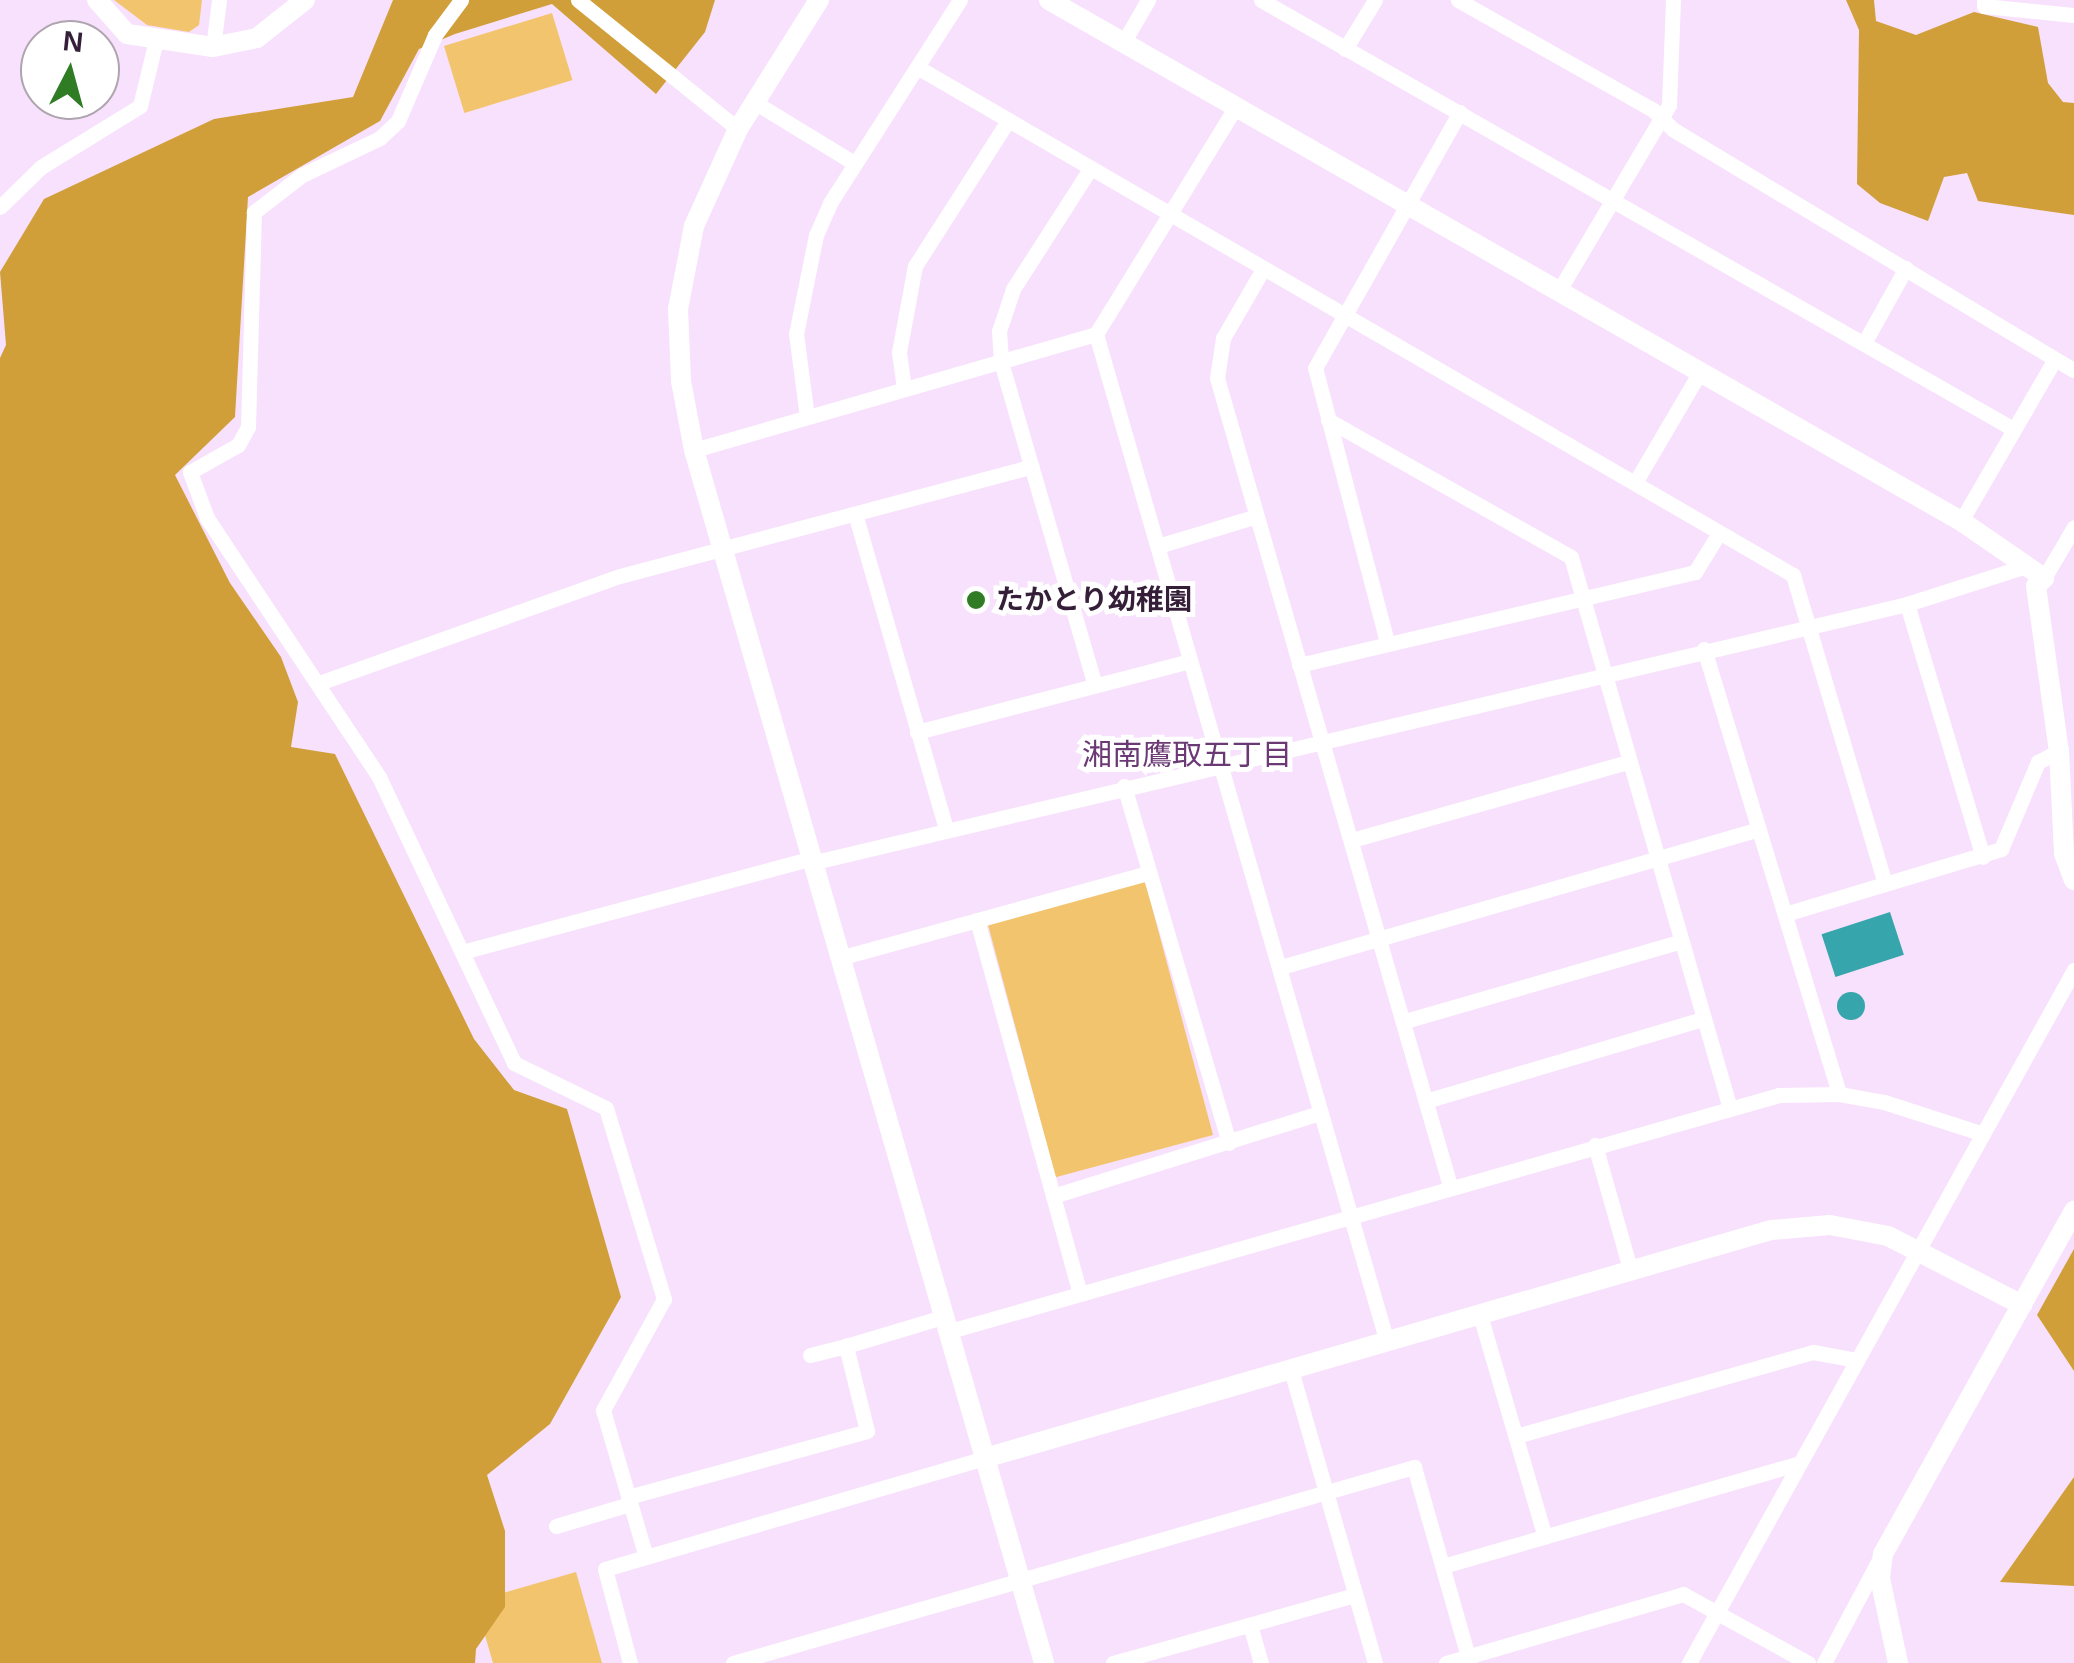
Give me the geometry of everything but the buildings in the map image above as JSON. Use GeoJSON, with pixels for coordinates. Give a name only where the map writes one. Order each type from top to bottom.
{"type":"FeatureCollection","features":[{"type":"Feature","properties":{"kind":"street"},"geometry":{"type":"LineString","coordinates":[[97,0],[128,34],[212,47],[257,38],[305,0]]}},
{"type":"Feature","properties":{"kind":"street"},"geometry":{"type":"LineString","coordinates":[[212,47],[218,0]]}},
{"type":"Feature","properties":{"kind":"street"},"geometry":{"type":"LineString","coordinates":[[461,0],[434,35],[398,121],[380,138],[302,175],[254,212],[248,427],[238,446],[190,472],[207,518],[380,777],[514,1063],[606,1108],[637,1198],[664,1298],[602,1410],[646,1557]]}},
{"type":"Feature","properties":{"kind":"street"},"geometry":{"type":"LineString","coordinates":[[578,0],[738,129]]}},
{"type":"Feature","properties":{"kind":"street"},"geometry":{"type":"LineString","coordinates":[[819,0],[738,129],[694,226],[678,309],[681,381],[694,450],[1044,1663]]}},
{"type":"Feature","properties":{"kind":"street"},"geometry":{"type":"LineString","coordinates":[[806,417],[796,334],[805,270],[830,202],[960,0]]}},
{"type":"Feature","properties":{"kind":"street"},"geometry":{"type":"LineString","coordinates":[[1050,0],[1961,522],[2035,572]]}},
{"type":"Feature","properties":{"kind":"street"},"geometry":{"type":"LineString","coordinates":[[1124,43],[1148,0]]}},
{"type":"Feature","properties":{"kind":"street"},"geometry":{"type":"LineString","coordinates":[[1261,0],[2013,428]]}},
{"type":"Feature","properties":{"kind":"street"},"geometry":{"type":"LineString","coordinates":[[1346,49],[1375,0]]}},
{"type":"Feature","properties":{"kind":"street"},"geometry":{"type":"LineString","coordinates":[[1458,0],[2074,370]]}},
{"type":"Feature","properties":{"kind":"street"},"geometry":{"type":"LineString","coordinates":[[1558,292],[1669,106],[1673,0]]}},
{"type":"Feature","properties":{"kind":"street"},"geometry":{"type":"LineString","coordinates":[[1984,0],[1984,6],[2074,15]]}},
{"type":"Feature","properties":{"kind":"street"},"geometry":{"type":"LineString","coordinates":[[0,207],[41,168],[140,106],[156,40]]}},
{"type":"Feature","properties":{"kind":"street"},"geometry":{"type":"LineString","coordinates":[[918,67],[1794,575],[1884,884]]}},
{"type":"Feature","properties":{"kind":"street"},"geometry":{"type":"LineString","coordinates":[[754,102],[854,164]]}},
{"type":"Feature","properties":{"kind":"street"},"geometry":{"type":"LineString","coordinates":[[694,450],[1096,334],[1174,216],[1235,108]]}},
{"type":"Feature","properties":{"kind":"street"},"geometry":{"type":"LineString","coordinates":[[1387,642],[1315,368],[1342,314],[1460,112]]}},
{"type":"Feature","properties":{"kind":"street"},"geometry":{"type":"LineString","coordinates":[[904,388],[899,352],[914,266],[1007,122]]}},
{"type":"Feature","properties":{"kind":"street"},"geometry":{"type":"LineString","coordinates":[[1090,169],[1013,288],[1000,330],[1001,362],[1095,686]]}},
{"type":"Feature","properties":{"kind":"street"},"geometry":{"type":"LineString","coordinates":[[1263,268],[1217,359],[1257,516],[1378,938],[1429,1100],[1450,1186]]}},
{"type":"Feature","properties":{"kind":"street"},"geometry":{"type":"LineString","coordinates":[[1864,343],[1906,268]]}},
{"type":"Feature","properties":{"kind":"street"},"geometry":{"type":"LineString","coordinates":[[1096,334],[1320,1113],[1353,1214],[1386,1342]]}},
{"type":"Feature","properties":{"kind":"street"},"geometry":{"type":"LineString","coordinates":[[1961,522],[2055,360]]}},
{"type":"Feature","properties":{"kind":"street"},"geometry":{"type":"LineString","coordinates":[[1636,481],[1700,372]]}},
{"type":"Feature","properties":{"kind":"street"},"geometry":{"type":"LineString","coordinates":[[1328,420],[1571,557],[1729,1106]]}},
{"type":"Feature","properties":{"kind":"street"},"geometry":{"type":"LineString","coordinates":[[319,684],[620,576],[856,517],[1032,466]]}},
{"type":"Feature","properties":{"kind":"street"},"geometry":{"type":"LineString","coordinates":[[1158,546],[1257,516]]}},
{"type":"Feature","properties":{"kind":"street"},"geometry":{"type":"LineString","coordinates":[[856,517],[946,828]]}},
{"type":"Feature","properties":{"kind":"street"},"geometry":{"type":"LineString","coordinates":[[462,952],[946,828],[2035,572],[2074,527]]}},
{"type":"Feature","properties":{"kind":"street"},"geometry":{"type":"LineString","coordinates":[[1300,665],[1695,572],[1718,533]]}},
{"type":"Feature","properties":{"kind":"street"},"geometry":{"type":"LineString","coordinates":[[2035,572],[2060,751],[2064,854],[2074,880]]}},
{"type":"Feature","properties":{"kind":"street"},"geometry":{"type":"LineString","coordinates":[[1907,604],[1983,857]]}},
{"type":"Feature","properties":{"kind":"street"},"geometry":{"type":"LineString","coordinates":[[1704,649],[1839,1094]]}},
{"type":"Feature","properties":{"kind":"street"},"geometry":{"type":"LineString","coordinates":[[917,732],[1190,661]]}},
{"type":"Feature","properties":{"kind":"street"},"geometry":{"type":"LineString","coordinates":[[1786,914],[2001,849],[2038,762],[2060,751]]}},
{"type":"Feature","properties":{"kind":"street"},"geometry":{"type":"LineString","coordinates":[[1352,840],[1628,762]]}},
{"type":"Feature","properties":{"kind":"street"},"geometry":{"type":"LineString","coordinates":[[1124,786],[1228,1142]]}},
{"type":"Feature","properties":{"kind":"street"},"geometry":{"type":"LineString","coordinates":[[1281,967],[1758,829]]}},
{"type":"Feature","properties":{"kind":"street"},"geometry":{"type":"LineString","coordinates":[[843,958],[1149,873]]}},
{"type":"Feature","properties":{"kind":"street"},"geometry":{"type":"LineString","coordinates":[[976,920],[1080,1293]]}},
{"type":"Feature","properties":{"kind":"street"},"geometry":{"type":"LineString","coordinates":[[1405,1021],[1682,942]]}},
{"type":"Feature","properties":{"kind":"street"},"geometry":{"type":"LineString","coordinates":[[1689,1663],[2074,970]]}},
{"type":"Feature","properties":{"kind":"street"},"geometry":{"type":"LineString","coordinates":[[1429,1100],[1702,1020]]}},
{"type":"Feature","properties":{"kind":"street"},"geometry":{"type":"LineString","coordinates":[[810,1355],[1080,1293],[1779,1094],[1839,1094],[1983,1134]]}},
{"type":"Feature","properties":{"kind":"street"},"geometry":{"type":"LineString","coordinates":[[1053,1196],[1320,1113]]}},
{"type":"Feature","properties":{"kind":"street"},"geometry":{"type":"LineString","coordinates":[[1595,1145],[1631,1272]]}},
{"type":"Feature","properties":{"kind":"street"},"geometry":{"type":"LineString","coordinates":[[1824,1663],[2074,1211]]}},
{"type":"Feature","properties":{"kind":"street"},"geometry":{"type":"LineString","coordinates":[[630,1663],[605,1569],[1801,1226],[1863,1230],[1920,1251],[2022,1305]]}},
{"type":"Feature","properties":{"kind":"street"},"geometry":{"type":"LineString","coordinates":[[1480,1315],[1545,1537]]}},
{"type":"Feature","properties":{"kind":"street"},"geometry":{"type":"LineString","coordinates":[[556,1526],[867,1431],[846,1346]]}},
{"type":"Feature","properties":{"kind":"street"},"geometry":{"type":"LineString","coordinates":[[1516,1436],[1813,1352],[1857,1360]]}},
{"type":"Feature","properties":{"kind":"street"},"geometry":{"type":"LineString","coordinates":[[1291,1370],[1375,1663]]}},
{"type":"Feature","properties":{"kind":"street"},"geometry":{"type":"LineString","coordinates":[[1443,1566],[1799,1463]]}},
{"type":"Feature","properties":{"kind":"street"},"geometry":{"type":"LineString","coordinates":[[734,1663],[1414,1467],[1469,1660]]}},
{"type":"Feature","properties":{"kind":"street"},"geometry":{"type":"LineString","coordinates":[[1882,1554],[1880,1578],[1898,1663]]}},
{"type":"Feature","properties":{"kind":"street"},"geometry":{"type":"LineString","coordinates":[[1446,1663],[1469,1660],[1683,1594],[1808,1663]]}},
{"type":"Feature","properties":{"kind":"street"},"geometry":{"type":"LineString","coordinates":[[1112,1663],[1166,1656],[1354,1595]]}},
{"type":"Feature","properties":{"kind":"street"},"geometry":{"type":"LineString","coordinates":[[1250,1626],[1261,1663]]}},
{"type":"Feature","properties":{"kind":"shaded area"},"geometry":{"type":"Polygon","coordinates":[[[114,0],[202,0],[199,25],[189,32],[147,25],[114,0]]]}},
{"type":"Feature","properties":{"kind":"shaded area"},"geometry":{"type":"Polygon","coordinates":[[[393,0],[715,0],[705,32],[656,94],[552,4],[419,49],[380,121],[248,197],[235,417],[175,475],[230,583],[281,657],[298,702],[291,747],[335,754],[474,1039],[514,1090],[567,1109],[621,1297],[550,1424],[487,1475],[505,1531],[505,1607],[476,1649],[475,1663],[0,1663],[0,358],[6,345],[0,272],[44,199],[214,119],[353,97],[393,0]]]}},
{"type":"Feature","properties":{"kind":"shaded area"},"geometry":{"type":"Polygon","coordinates":[[[1846,0],[1874,0],[1876,21],[1916,35],[1974,12],[2038,27],[2048,83],[2063,102],[2074,103],[2074,215],[1978,201],[1967,173],[1944,177],[1928,221],[1880,203],[1857,184],[1859,30],[1846,0]]]}},
{"type":"Feature","properties":{"kind":"shaded area"},"geometry":{"type":"Polygon","coordinates":[[[552,13],[572,80],[464,113],[444,46],[552,13]]]}},
{"type":"Feature","properties":{"kind":"shaded area"},"geometry":{"type":"Polygon","coordinates":[[[1145,881],[1213,1135],[1056,1177],[988,923],[1145,881]]]}},
{"type":"Feature","properties":{"kind":"shaded area"},"geometry":{"type":"Polygon","coordinates":[[[1890,912],[1904,955],[1835,977],[1822,934],[1890,912]]]}},
{"type":"Feature","properties":{"kind":"shaded area"},"geometry":{"type":"Polygon","coordinates":[[[1851,992],[1861,996],[1865,1006],[1861,1016],[1851,1020],[1841,1016],[1837,1006],[1841,996],[1851,992]]]}},
{"type":"Feature","properties":{"kind":"shaded area"},"geometry":{"type":"Polygon","coordinates":[[[2074,1249],[2074,1371],[2037,1315],[2074,1249]]]}},
{"type":"Feature","properties":{"kind":"shaded area"},"geometry":{"type":"Polygon","coordinates":[[[2074,1477],[2074,1586],[2000,1582],[2074,1477]]]}},
{"type":"Feature","properties":{"kind":"shaded area"},"geometry":{"type":"Polygon","coordinates":[[[576,1572],[602,1663],[493,1663],[475,1601],[576,1572]]]}},
{"type":"Feature","properties":{"kind":"place","name":"たかとり幼稚園"},"geometry":{"type":"Point","coordinates":[976,600]}},
{"type":"Feature","properties":{"kind":"district","name":"湘南鷹取五丁目"},"geometry":{"type":"Point","coordinates":[1187,755]}}]}
